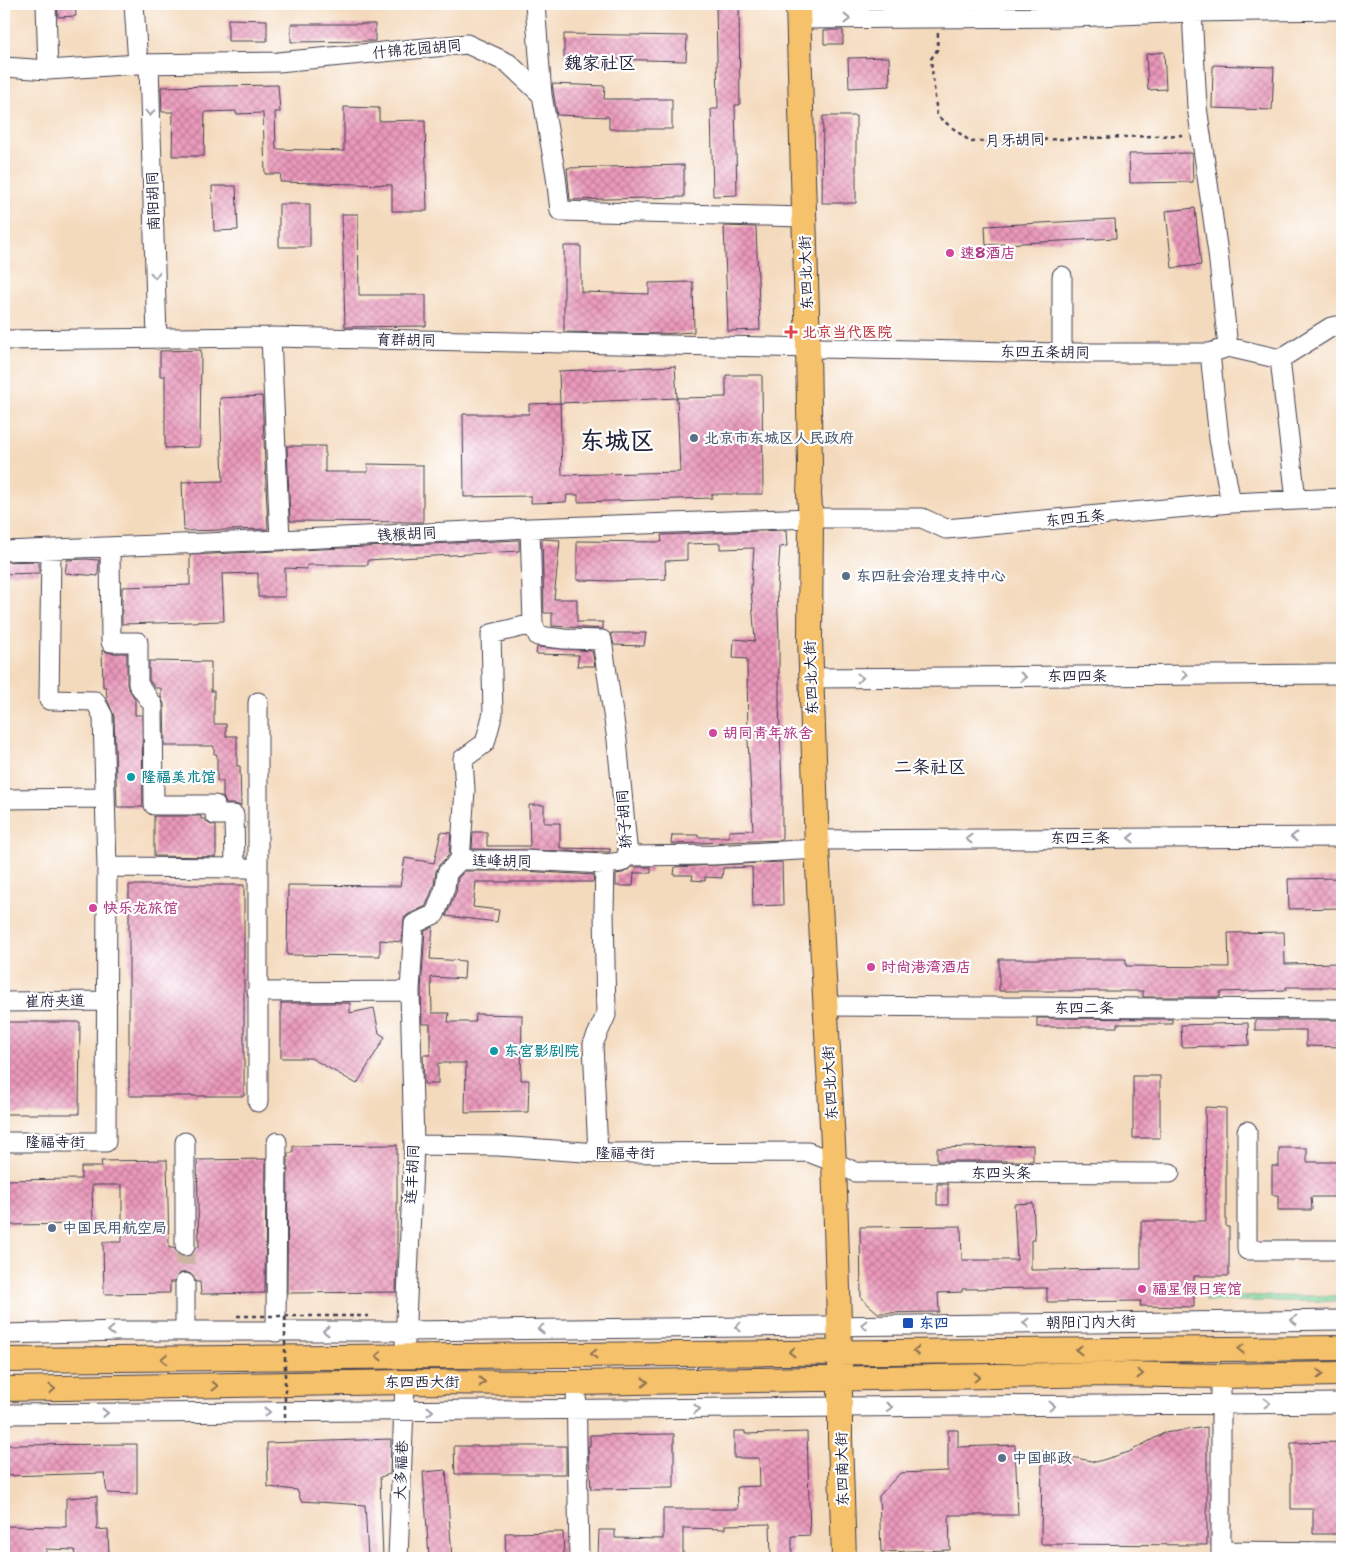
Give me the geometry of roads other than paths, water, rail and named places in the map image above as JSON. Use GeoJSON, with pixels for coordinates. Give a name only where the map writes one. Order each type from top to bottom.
{"type":"FeatureCollection","features":[{"type":"Feature","properties":{"kind":"main road","name":"东四北大街"},"geometry":{"type":"LineString","coordinates":[[798,12],[808,348],[811,678],[817,844],[834,1162],[841,1379]]}},
{"type":"Feature","properties":{"kind":"main road","name":"朝阳门内大街"},"geometry":{"type":"LineString","coordinates":[[840,1352],[1342,1348]]}},
{"type":"Feature","properties":{"kind":"main road","name":"东四西大街"},"geometry":{"type":"LineString","coordinates":[[4,1360],[840,1352]]}},
{"type":"Feature","properties":{"kind":"main road"},"geometry":{"type":"LineString","coordinates":[[841,1379],[1115,1374],[1221,1376],[1342,1374]]}},
{"type":"Feature","properties":{"kind":"main road","name":"东四西大街"},"geometry":{"type":"LineString","coordinates":[[4,1390],[405,1382],[576,1383],[841,1379]]}},
{"type":"Feature","properties":{"kind":"main road","name":"东四南大街"},"geometry":{"type":"LineString","coordinates":[[841,1379],[844,1558]]}},
{"type":"Feature","properties":{"kind":"street"},"geometry":{"type":"LineString","coordinates":[[46,4],[48,70]]}},
{"type":"Feature","properties":{"kind":"street","name":"南阳胡同"},"geometry":{"type":"LineString","coordinates":[[134,4],[143,64],[157,339]]}},
{"type":"Feature","properties":{"kind":"street"},"geometry":{"type":"LineString","coordinates":[[535,4],[542,95],[556,176],[560,212],[804,217]]}},
{"type":"Feature","properties":{"kind":"street"},"geometry":{"type":"LineString","coordinates":[[798,12],[938,18],[1074,17],[1333,8]]}},
{"type":"Feature","properties":{"kind":"street"},"geometry":{"type":"LineString","coordinates":[[1192,12],[1197,107],[1218,253],[1228,348]]}},
{"type":"Feature","properties":{"kind":"street","name":"什锦花园胡同"},"geometry":{"type":"LineString","coordinates":[[4,67],[48,70],[143,64],[278,62],[467,44],[508,63],[542,95]]}},
{"type":"Feature","properties":{"kind":"street"},"geometry":{"type":"LineString","coordinates":[[1062,276],[1062,353]]}},
{"type":"Feature","properties":{"kind":"street"},"geometry":{"type":"LineString","coordinates":[[1296,500],[1280,359],[1331,327],[1342,325]]}},
{"type":"Feature","properties":{"kind":"street"},"geometry":{"type":"LineString","coordinates":[[271,337],[280,540]]}},
{"type":"Feature","properties":{"kind":"street","name":"育群胡同"},"geometry":{"type":"LineString","coordinates":[[4,340],[271,337],[808,348]]}},
{"type":"Feature","properties":{"kind":"street","name":"东四五条胡同"},"geometry":{"type":"LineString","coordinates":[[808,348],[1062,353],[1210,353],[1228,348],[1280,359]]}},
{"type":"Feature","properties":{"kind":"street"},"geometry":{"type":"LineString","coordinates":[[1210,353],[1219,439],[1231,503]]}},
{"type":"Feature","properties":{"kind":"street","name":"东四五条"},"geometry":{"type":"LineString","coordinates":[[811,518],[922,518],[946,529],[1231,503],[1342,498]]}},
{"type":"Feature","properties":{"kind":"street","name":"钱粮胡同"},"geometry":{"type":"LineString","coordinates":[[4,552],[530,528],[811,518]]}},
{"type":"Feature","properties":{"kind":"street"},"geometry":{"type":"LineString","coordinates":[[460,860],[465,790],[463,759],[485,743],[493,713],[491,634],[533,624],[530,528]]}},
{"type":"Feature","properties":{"kind":"street"},"geometry":{"type":"LineString","coordinates":[[110,548],[111,642],[138,642],[138,684],[152,705],[154,805],[215,805],[215,815],[234,815],[235,868]]}},
{"type":"Feature","properties":{"kind":"street"},"geometry":{"type":"LineString","coordinates":[[51,551],[49,700],[95,701],[103,716],[107,867],[107,1001]]}},
{"type":"Feature","properties":{"kind":"street","name":"轿子胡同"},"geometry":{"type":"LineString","coordinates":[[533,624],[538,636],[602,640],[618,740],[628,856],[621,862],[605,864],[606,1015],[593,1044],[598,1153]]}},
{"type":"Feature","properties":{"kind":"street","name":"东四四条"},"geometry":{"type":"LineString","coordinates":[[811,678],[1342,674]]}},
{"type":"Feature","properties":{"kind":"street"},"geometry":{"type":"LineString","coordinates":[[258,702],[258,1102]]}},
{"type":"Feature","properties":{"kind":"street"},"geometry":{"type":"LineString","coordinates":[[4,799],[105,798]]}},
{"type":"Feature","properties":{"kind":"street","name":"东四三条"},"geometry":{"type":"LineString","coordinates":[[628,856],[713,855],[817,844],[1342,837]]}},
{"type":"Feature","properties":{"kind":"street","name":"连峰胡同"},"geometry":{"type":"LineString","coordinates":[[410,991],[414,924],[436,914],[445,888],[447,873],[460,860],[523,860],[605,864]]}},
{"type":"Feature","properties":{"kind":"street"},"geometry":{"type":"LineString","coordinates":[[107,867],[257,868]]}},
{"type":"Feature","properties":{"kind":"street"},"geometry":{"type":"LineString","coordinates":[[257,992],[410,991]]}},
{"type":"Feature","properties":{"kind":"street","name":"连丰胡同"},"geometry":{"type":"LineString","coordinates":[[405,1356],[404,1331],[414,1145],[410,991]]}},
{"type":"Feature","properties":{"kind":"street","name":"隆福寺街"},"geometry":{"type":"LineString","coordinates":[[4,1142],[106,1142],[107,1001]]}},
{"type":"Feature","properties":{"kind":"street","name":"崔府夹道"},"geometry":{"type":"LineString","coordinates":[[4,1002],[107,1001]]}},
{"type":"Feature","properties":{"kind":"street","name":"东四二条"},"geometry":{"type":"LineString","coordinates":[[826,1006],[1342,1009]]}},
{"type":"Feature","properties":{"kind":"street"},"geometry":{"type":"LineString","coordinates":[[1247,1130],[1247,1250],[1342,1250]]}},
{"type":"Feature","properties":{"kind":"street"},"geometry":{"type":"LineString","coordinates":[[184,1142],[185,1246]]}},
{"type":"Feature","properties":{"kind":"street"},"geometry":{"type":"LineString","coordinates":[[277,1142],[280,1324]]}},
{"type":"Feature","properties":{"kind":"street","name":"隆福寺街"},"geometry":{"type":"LineString","coordinates":[[414,1145],[498,1146],[598,1153],[808,1152],[834,1162]]}},
{"type":"Feature","properties":{"kind":"street","name":"东四头条"},"geometry":{"type":"LineString","coordinates":[[834,1162],[854,1172],[1170,1173]]}},
{"type":"Feature","properties":{"kind":"street"},"geometry":{"type":"LineString","coordinates":[[185,1283],[185,1332]]}},
{"type":"Feature","properties":{"kind":"street","name":"朝阳门内大街"},"geometry":{"type":"LineString","coordinates":[[840,1325],[1342,1320]]}},
{"type":"Feature","properties":{"kind":"street"},"geometry":{"type":"LineString","coordinates":[[4,1334],[185,1332],[280,1324],[404,1331],[840,1325]]}},
{"type":"Feature","properties":{"kind":"street"},"geometry":{"type":"LineString","coordinates":[[1221,1376],[1221,1554],[1342,1552]]}},
{"type":"Feature","properties":{"kind":"street","name":"大多福巷"},"geometry":{"type":"LineString","coordinates":[[398,1558],[405,1382]]}},
{"type":"Feature","properties":{"kind":"street"},"geometry":{"type":"LineString","coordinates":[[576,1383],[579,1558]]}},
{"type":"Feature","properties":{"kind":"street"},"geometry":{"type":"LineString","coordinates":[[840,1408],[1342,1403]]}},
{"type":"Feature","properties":{"kind":"street","name":"东四西大街"},"geometry":{"type":"LineString","coordinates":[[4,1414],[840,1408]]}},
{"type":"Feature","properties":{"kind":"tunnel"},"geometry":{"type":"LineString","coordinates":[[185,1246],[185,1283]]}},
{"type":"Feature","properties":{"kind":"place","name":"速8酒店"},"geometry":{"type":"Point","coordinates":[950,253]}},
{"type":"Feature","properties":{"kind":"place","name":"北京当代医院"},"geometry":{"type":"Point","coordinates":[791,332]}},
{"type":"Feature","properties":{"kind":"place","name":"北京市东城区人民政府"},"geometry":{"type":"Point","coordinates":[694,438]}},
{"type":"Feature","properties":{"kind":"place","name":"东四社会治理支持中心"},"geometry":{"type":"Point","coordinates":[846,576]}},
{"type":"Feature","properties":{"kind":"place","name":"胡同青年旅舍"},"geometry":{"type":"Point","coordinates":[713,733]}},
{"type":"Feature","properties":{"kind":"place","name":"隆福美术馆"},"geometry":{"type":"Point","coordinates":[131,777]}},
{"type":"Feature","properties":{"kind":"place","name":"快乐龙旅馆"},"geometry":{"type":"Point","coordinates":[93,908]}},
{"type":"Feature","properties":{"kind":"place","name":"时尚港湾酒店"},"geometry":{"type":"Point","coordinates":[871,967]}},
{"type":"Feature","properties":{"kind":"place","name":"东宫影剧院"},"geometry":{"type":"Point","coordinates":[494,1051]}},
{"type":"Feature","properties":{"kind":"place","name":"中国民用航空局"},"geometry":{"type":"Point","coordinates":[52,1228]}},
{"type":"Feature","properties":{"kind":"place","name":"福星假日宾馆"},"geometry":{"type":"Point","coordinates":[1142,1289]}},
{"type":"Feature","properties":{"kind":"place","name":"东四"},"geometry":{"type":"Point","coordinates":[908,1323]}},
{"type":"Feature","properties":{"kind":"place","name":"中国邮政"},"geometry":{"type":"Point","coordinates":[1002,1458]}},
{"type":"Feature","properties":{"kind":"district","name":"魏家社区"},"geometry":{"type":"Point","coordinates":[600,63]}},
{"type":"Feature","properties":{"kind":"district","name":"东城区"},"geometry":{"type":"Point","coordinates":[617,440]}},
{"type":"Feature","properties":{"kind":"district","name":"二条社区"},"geometry":{"type":"Point","coordinates":[930,767]}}]}
